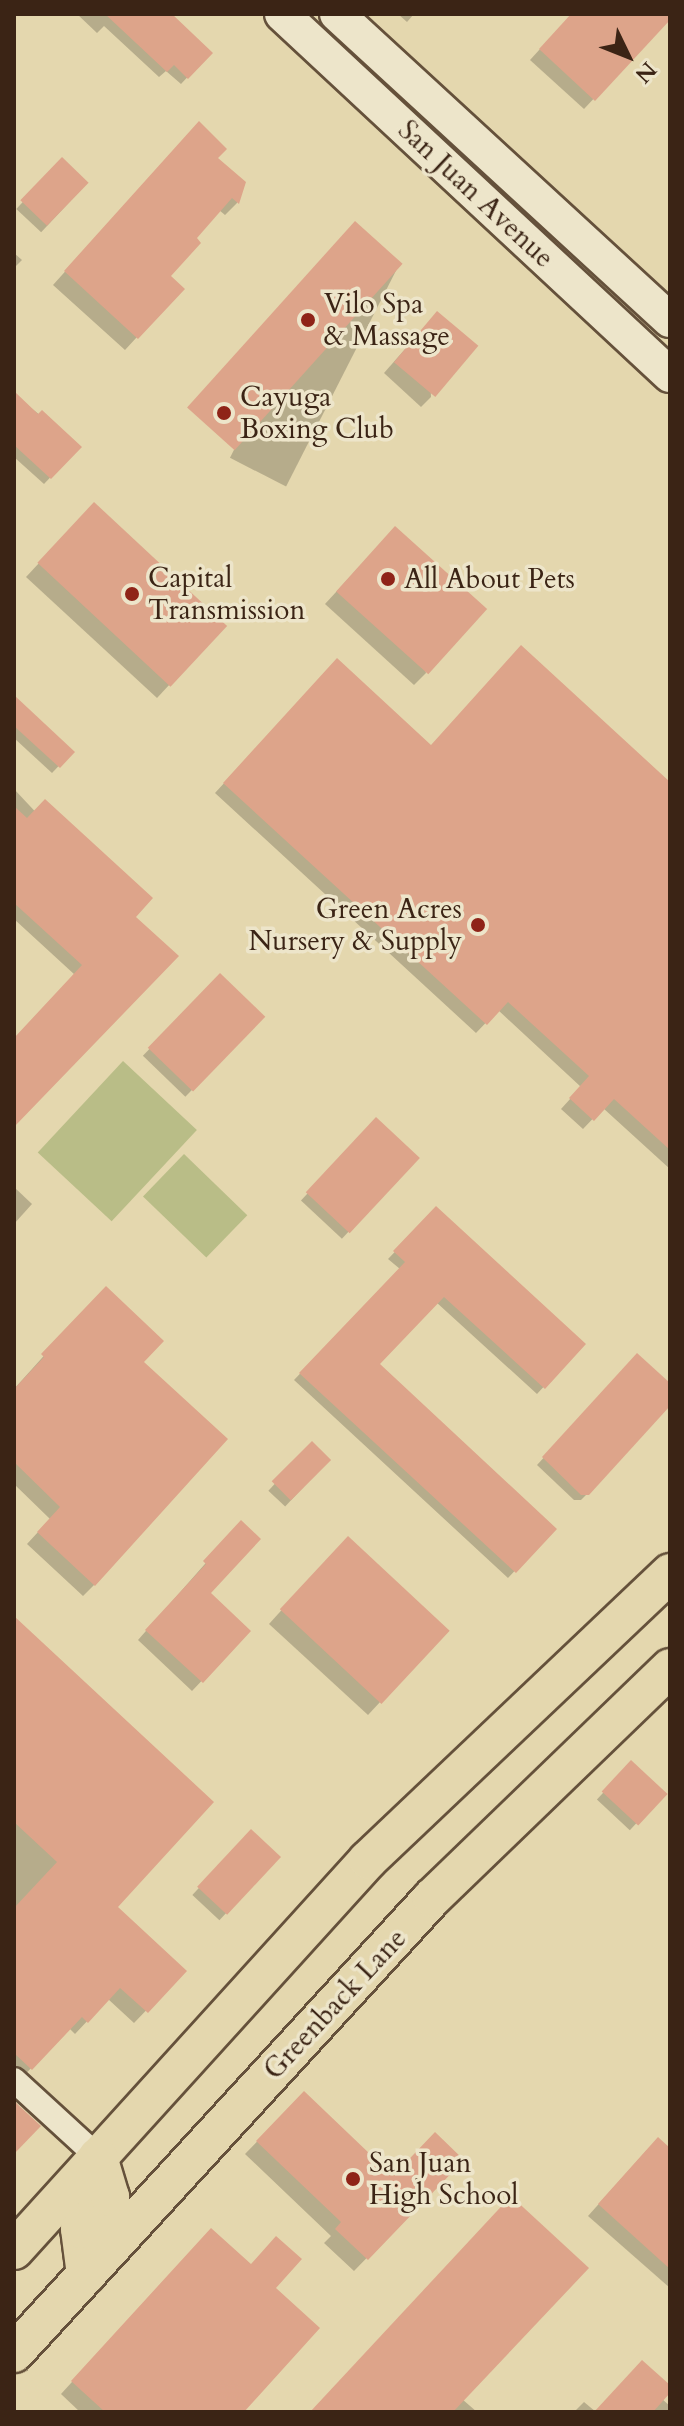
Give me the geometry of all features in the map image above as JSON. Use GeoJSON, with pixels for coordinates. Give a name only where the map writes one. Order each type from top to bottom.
{"type":"FeatureCollection","features":[{"type":"Feature","properties":{"kind":"main road","name":"San Juan Avenue"},"geometry":{"type":"LineString","coordinates":[[282,14],[670,375]]}},
{"type":"Feature","properties":{"kind":"main road","name":"San Juan Avenue"},"geometry":{"type":"LineString","coordinates":[[337,14],[670,320]]}},
{"type":"Feature","properties":{"kind":"main road"},"geometry":{"type":"LineString","coordinates":[[558,219],[573,261],[631,315],[630,337],[670,353]]}},
{"type":"Feature","properties":{"kind":"main road"},"geometry":{"type":"LineString","coordinates":[[14,2250],[368,1860],[670,1573]]}},
{"type":"Feature","properties":{"kind":"main road","name":"Greenback Lane"},"geometry":{"type":"LineString","coordinates":[[14,2353],[432,1898],[670,1668]]}},
{"type":"Feature","properties":{"kind":"main road"},"geometry":{"type":"LineString","coordinates":[[86,2275],[80,2229],[110,2197],[98,2157]]}},
{"type":"Feature","properties":{"kind":"street"},"geometry":{"type":"LineString","coordinates":[[14,2080],[98,2157]]}},
{"type":"Feature","properties":{"kind":"green space"},"geometry":{"type":"Polygon","coordinates":[[[123,1061],[197,1130],[112,1221],[38,1152],[123,1061]]]}},
{"type":"Feature","properties":{"kind":"green space"},"geometry":{"type":"Polygon","coordinates":[[[184,1154],[247,1215],[206,1258],[143,1196],[184,1154]]]}},
{"type":"Feature","properties":{"kind":"building"},"geometry":{"type":"Polygon","coordinates":[[[105,14],[172,14],[213,53],[188,79],[174,65],[167,72],[105,14]]]}},
{"type":"Feature","properties":{"kind":"building"},"geometry":{"type":"Polygon","coordinates":[[[571,14],[670,14],[670,20],[595,101],[539,49],[571,14]]]}},
{"type":"Feature","properties":{"kind":"building"},"geometry":{"type":"Polygon","coordinates":[[[199,121],[227,149],[218,158],[246,182],[239,204],[232,198],[197,238],[201,243],[171,276],[185,289],[138,339],[64,271],[199,121]]]}},
{"type":"Feature","properties":{"kind":"building"},"geometry":{"type":"Polygon","coordinates":[[[62,157],[89,183],[47,226],[20,200],[62,157]]]}},
{"type":"Feature","properties":{"kind":"building"},"geometry":{"type":"Polygon","coordinates":[[[355,221],[403,264],[235,450],[187,408],[355,221]]]}},
{"type":"Feature","properties":{"kind":"building"},"geometry":{"type":"Polygon","coordinates":[[[437,311],[478,346],[435,397],[394,362],[437,311]]]}},
{"type":"Feature","properties":{"kind":"building"},"geometry":{"type":"Polygon","coordinates":[[[14,391],[38,414],[42,410],[82,447],[51,479],[14,445],[14,391]]]}},
{"type":"Feature","properties":{"kind":"building","name":"Capital Transmission"},"geometry":{"type":"Polygon","coordinates":[[[94,502],[227,626],[171,687],[37,563],[94,502]]]}},
{"type":"Feature","properties":{"kind":"building"},"geometry":{"type":"Polygon","coordinates":[[[395,526],[487,609],[428,674],[336,591],[395,526]]]}},
{"type":"Feature","properties":{"kind":"building","name":"Green Acres Nursery & Supply"},"geometry":{"type":"Polygon","coordinates":[[[521,645],[670,782],[670,1150],[614,1099],[594,1121],[569,1098],[589,1076],[508,1002],[487,1025],[223,783],[337,658],[431,745],[521,645]]]}},
{"type":"Feature","properties":{"kind":"building"},"geometry":{"type":"Polygon","coordinates":[[[14,695],[75,752],[60,768],[14,726],[14,695]]]}},
{"type":"Feature","properties":{"kind":"building"},"geometry":{"type":"Polygon","coordinates":[[[45,799],[153,898],[136,917],[179,956],[14,1127],[14,1038],[82,965],[14,903],[14,806],[27,818],[45,799]]]}},
{"type":"Feature","properties":{"kind":"building"},"geometry":{"type":"Polygon","coordinates":[[[220,973],[265,1017],[193,1092],[148,1048],[220,973]]]}},
{"type":"Feature","properties":{"kind":"building"},"geometry":{"type":"Polygon","coordinates":[[[376,1117],[420,1158],[350,1233],[306,1192],[376,1117]]]}},
{"type":"Feature","properties":{"kind":"building"},"geometry":{"type":"Polygon","coordinates":[[[436,1206],[586,1344],[545,1389],[444,1297],[380,1364],[557,1529],[516,1573],[299,1373],[405,1262],[393,1251],[436,1206]]]}},
{"type":"Feature","properties":{"kind":"building"},"geometry":{"type":"Polygon","coordinates":[[[106,1286],[164,1341],[144,1362],[228,1439],[95,1586],[37,1532],[60,1507],[14,1462],[14,1389],[44,1357],[41,1354],[106,1286]]]}},
{"type":"Feature","properties":{"kind":"building"},"geometry":{"type":"Polygon","coordinates":[[[637,1353],[670,1383],[670,1406],[589,1495],[581,1495],[542,1457],[637,1353]]]}},
{"type":"Feature","properties":{"kind":"building"},"geometry":{"type":"Polygon","coordinates":[[[312,1441],[331,1460],[291,1500],[272,1481],[312,1441]]]}},
{"type":"Feature","properties":{"kind":"building"},"geometry":{"type":"Polygon","coordinates":[[[241,1520],[261,1539],[211,1593],[251,1631],[203,1683],[145,1630],[206,1564],[203,1561],[241,1520]]]}},
{"type":"Feature","properties":{"kind":"building"},"geometry":{"type":"Polygon","coordinates":[[[348,1536],[450,1631],[381,1704],[280,1609],[348,1536]]]}},
{"type":"Feature","properties":{"kind":"building"},"geometry":{"type":"Polygon","coordinates":[[[14,1616],[214,1802],[118,1907],[187,1971],[148,2013],[120,1988],[88,2023],[82,2017],[32,2070],[14,2053],[14,1908],[57,1862],[14,1822],[14,1616]]]}},
{"type":"Feature","properties":{"kind":"building"},"geometry":{"type":"Polygon","coordinates":[[[631,1760],[668,1794],[638,1826],[602,1791],[631,1760]]]}},
{"type":"Feature","properties":{"kind":"building"},"geometry":{"type":"Polygon","coordinates":[[[251,1829],[281,1857],[227,1915],[197,1887],[251,1829]]]}},
{"type":"Feature","properties":{"kind":"building"},"geometry":{"type":"Polygon","coordinates":[[[304,2091],[393,2176],[435,2132],[464,2160],[368,2260],[335,2229],[341,2222],[256,2141],[304,2091]]]}},
{"type":"Feature","properties":{"kind":"building"},"geometry":{"type":"Polygon","coordinates":[[[14,2101],[41,2126],[14,2154],[14,2101]]]}},
{"type":"Feature","properties":{"kind":"building"},"geometry":{"type":"Polygon","coordinates":[[[658,2137],[670,2148],[670,2269],[598,2204],[658,2137]]]}},
{"type":"Feature","properties":{"kind":"building"},"geometry":{"type":"Polygon","coordinates":[[[511,2196],[589,2268],[453,2412],[310,2412],[511,2196]]]}},
{"type":"Feature","properties":{"kind":"building"},"geometry":{"type":"Polygon","coordinates":[[[211,2228],[251,2264],[276,2236],[302,2259],[276,2288],[320,2328],[244,2412],[105,2412],[71,2381],[211,2228]]]}},
{"type":"Feature","properties":{"kind":"building"},"geometry":{"type":"Polygon","coordinates":[[[642,2360],[670,2385],[670,2393],[653,2412],[594,2412],[642,2360]]]}},
{"type":"Feature","properties":{"kind":"place","name":"Vilo Spa & Massage"},"geometry":{"type":"Point","coordinates":[308,320]}},
{"type":"Feature","properties":{"kind":"place","name":"Cayuga Boxing Club"},"geometry":{"type":"Point","coordinates":[224,413]}},
{"type":"Feature","properties":{"kind":"place","name":"All About Pets"},"geometry":{"type":"Point","coordinates":[388,579]}},
{"type":"Feature","properties":{"kind":"place","name":"Capital Transmission"},"geometry":{"type":"Point","coordinates":[132,594]}},
{"type":"Feature","properties":{"kind":"place","name":"Green Acres Nursery & Supply"},"geometry":{"type":"Point","coordinates":[478,925]}},
{"type":"Feature","properties":{"kind":"place","name":"San Juan High School"},"geometry":{"type":"Point","coordinates":[353,2179]}}]}
